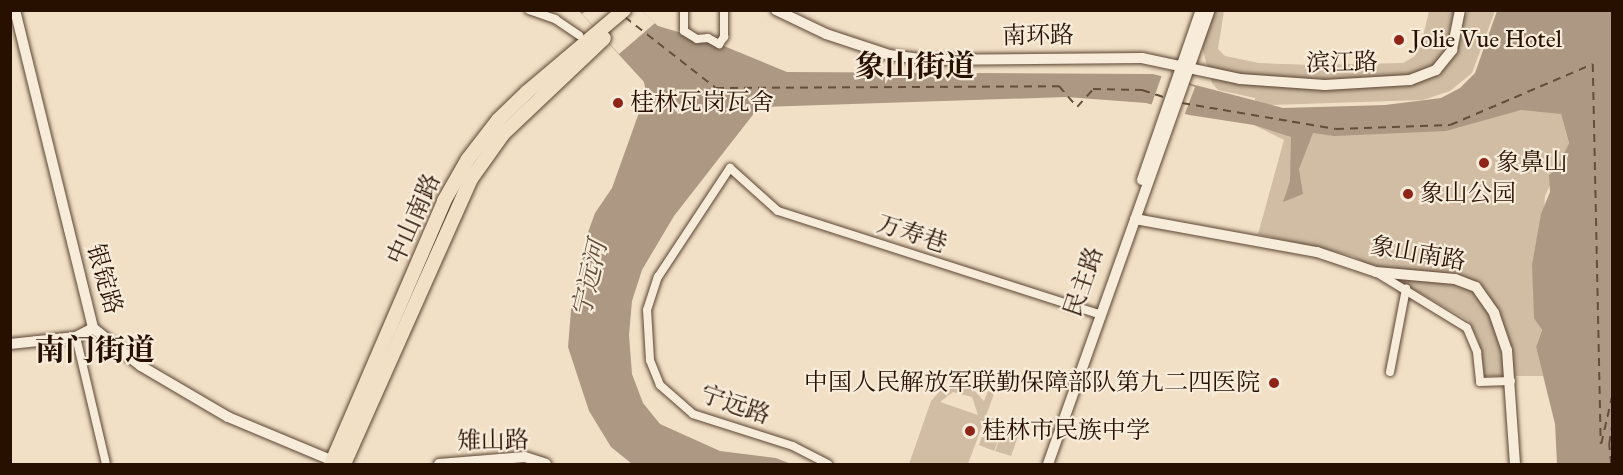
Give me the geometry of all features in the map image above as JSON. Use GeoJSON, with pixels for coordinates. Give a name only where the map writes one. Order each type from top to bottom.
{"type":"FeatureCollection","features":[{"type":"Feature","properties":{"kind":"highway"},"geometry":{"type":"LineString","coordinates":[[599,37],[624,10]]}},
{"type":"Feature","properties":{"kind":"highway"},"geometry":{"type":"LineString","coordinates":[[599,37],[635,10]]}},
{"type":"Feature","properties":{"kind":"highway","name":"中山南路"},"geometry":{"type":"LineString","coordinates":[[338,464],[459,172],[512,106],[599,37]]}},
{"type":"Feature","properties":{"kind":"street","name":"银锭路"},"geometry":{"type":"LineString","coordinates":[[15,10],[93,328],[141,366],[228,417],[338,464]]}},
{"type":"Feature","properties":{"kind":"street"},"geometry":{"type":"LineString","coordinates":[[529,10],[555,19],[579,35]]}},
{"type":"Feature","properties":{"kind":"street"},"geometry":{"type":"LineString","coordinates":[[684,10],[684,31],[697,39],[708,38],[720,44],[724,37],[723,10]]}},
{"type":"Feature","properties":{"kind":"street","name":"南环路"},"geometry":{"type":"LineString","coordinates":[[776,10],[826,34],[889,55],[927,60],[1084,55],[1187,65]]}},
{"type":"Feature","properties":{"kind":"street","name":"南环路"},"geometry":{"type":"LineString","coordinates":[[788,10],[826,34]]}},
{"type":"Feature","properties":{"kind":"street"},"geometry":{"type":"LineString","coordinates":[[1187,65],[1201,10]]}},
{"type":"Feature","properties":{"kind":"street"},"geometry":{"type":"LineString","coordinates":[[1169,115],[1210,10]]}},
{"type":"Feature","properties":{"kind":"street","name":"滨江路"},"geometry":{"type":"LineString","coordinates":[[1187,65],[1240,79],[1295,85],[1410,80],[1436,70],[1446,60],[1452,50],[1460,10]]}},
{"type":"Feature","properties":{"kind":"street","name":"民主路"},"geometry":{"type":"LineString","coordinates":[[1048,465],[1135,219],[1169,115]]}},
{"type":"Feature","properties":{"kind":"street","name":"民主路"},"geometry":{"type":"LineString","coordinates":[[1042,465],[1095,313],[1169,115]]}},
{"type":"Feature","properties":{"kind":"street","name":"万寿巷"},"geometry":{"type":"LineString","coordinates":[[730,168],[778,211],[1095,313]]}},
{"type":"Feature","properties":{"kind":"street","name":"宁远路"},"geometry":{"type":"LineString","coordinates":[[730,168],[658,277],[646,328],[652,366],[669,395],[693,414],[793,446],[828,465]]}},
{"type":"Feature","properties":{"kind":"street","name":"象山南路"},"geometry":{"type":"LineString","coordinates":[[1135,219],[1317,252],[1376,272],[1455,279],[1476,287],[1490,305],[1501,332],[1511,381],[1515,465]]}},
{"type":"Feature","properties":{"kind":"street"},"geometry":{"type":"LineString","coordinates":[[1376,272],[1467,328],[1477,352],[1480,382],[1511,381]]}},
{"type":"Feature","properties":{"kind":"street"},"geometry":{"type":"LineString","coordinates":[[1390,372],[1406,289]]}},
{"type":"Feature","properties":{"kind":"street"},"geometry":{"type":"LineString","coordinates":[[10,344],[76,337],[93,328]]}},
{"type":"Feature","properties":{"kind":"street"},"geometry":{"type":"LineString","coordinates":[[76,337],[106,465]]}},
{"type":"Feature","properties":{"kind":"street","name":"雉山路"},"geometry":{"type":"LineString","coordinates":[[439,465],[525,457],[546,465]]}},
{"type":"Feature","properties":{"kind":"shaded area","name":"象山公园"},"geometry":{"type":"Polygon","coordinates":[[[1214,11],[1224,11],[1218,49],[1225,56],[1259,63],[1311,65],[1403,63],[1415,56],[1421,45],[1429,11],[1463,11],[1466,17],[1467,11],[1495,11],[1472,73],[1450,91],[1423,100],[1269,105],[1268,124],[1531,103],[1561,114],[1569,143],[1545,196],[1538,321],[1542,329],[1536,347],[1543,376],[1484,376],[1478,340],[1468,320],[1353,256],[1258,234],[1284,140],[1254,125],[1255,98],[1218,90],[1212,83],[1202,47],[1214,11]]]}},
{"type":"Feature","properties":{"kind":"shaded area"},"geometry":{"type":"Polygon","coordinates":[[[955,385],[973,389],[984,401],[988,391],[994,394],[968,464],[909,464],[931,401],[942,389],[955,385]],[[953,392],[940,402],[978,415],[972,397],[953,392]]]}},
{"type":"Feature","properties":{"kind":"shaded area"},"geometry":{"type":"Polygon","coordinates":[[[989,417],[1005,423],[994,451],[979,445],[989,417]]]}},
{"type":"Feature","properties":{"kind":"shaded area"},"geometry":{"type":"Polygon","coordinates":[[[1006,423],[1021,428],[1011,456],[995,451],[1006,423]]]}},
{"type":"Feature","properties":{"kind":"water","name":"宁远河"},"geometry":{"type":"Polygon","coordinates":[[[579,11],[642,11],[658,26],[719,44],[787,72],[1153,74],[1283,108],[1385,105],[1441,98],[1460,88],[1475,73],[1497,11],[1612,11],[1612,464],[1557,464],[1555,424],[1536,347],[1542,330],[1534,318],[1532,265],[1541,214],[1550,192],[1549,175],[1556,170],[1569,143],[1561,114],[1521,110],[1446,131],[1334,136],[1313,133],[1299,169],[1303,194],[1283,202],[1290,181],[1291,137],[1254,125],[1189,115],[1146,103],[1066,97],[759,107],[674,216],[642,270],[632,301],[629,335],[632,374],[643,403],[660,424],[720,451],[776,458],[791,464],[632,464],[611,447],[589,411],[568,347],[571,310],[587,235],[595,213],[612,188],[646,93],[644,82],[579,11]]]}},
{"type":"Feature","properties":{"kind":"pier"},"geometry":{"type":"Polygon","coordinates":[[[586,11],[642,11],[655,23],[619,54],[582,14],[586,11]]]}},
{"type":"Feature","properties":{"kind":"pier"},"geometry":{"type":"Polygon","coordinates":[[[1162,75],[1195,87],[1184,116],[1151,106],[1162,75]]]}},
{"type":"Feature","properties":{"kind":"ferry route"},"geometry":{"type":"LineString","coordinates":[[625,17],[716,88],[1059,86],[1077,107],[1093,89],[1142,90],[1166,98]]}},
{"type":"Feature","properties":{"kind":"ferry route"},"geometry":{"type":"LineString","coordinates":[[1182,103],[1336,129],[1450,125],[1593,64],[1601,444],[1612,396]]}},
{"type":"Feature","properties":{"kind":"ferry route"},"geometry":{"type":"LineString","coordinates":[[1611,464],[1609,444],[1612,426]]}},
{"type":"Feature","properties":{"kind":"place","name":"Jolie Vue Hotel"},"geometry":{"type":"Point","coordinates":[1399,40]}},
{"type":"Feature","properties":{"kind":"place","name":"桂林瓦岗瓦舍"},"geometry":{"type":"Point","coordinates":[618,103]}},
{"type":"Feature","properties":{"kind":"place","name":"象鼻山"},"geometry":{"type":"Point","coordinates":[1484,163]}},
{"type":"Feature","properties":{"kind":"place","name":"象山公园"},"geometry":{"type":"Point","coordinates":[1408,194]}},
{"type":"Feature","properties":{"kind":"place","name":"中国人民解放军联勤保障部队第九二四医院"},"geometry":{"type":"Point","coordinates":[1274,383]}},
{"type":"Feature","properties":{"kind":"place","name":"桂林市民族中学"},"geometry":{"type":"Point","coordinates":[970,431]}},
{"type":"Feature","properties":{"kind":"district","name":"象山街道"},"geometry":{"type":"Point","coordinates":[915,66]}},
{"type":"Feature","properties":{"kind":"district","name":"南门街道"},"geometry":{"type":"Point","coordinates":[95,350]}}]}
